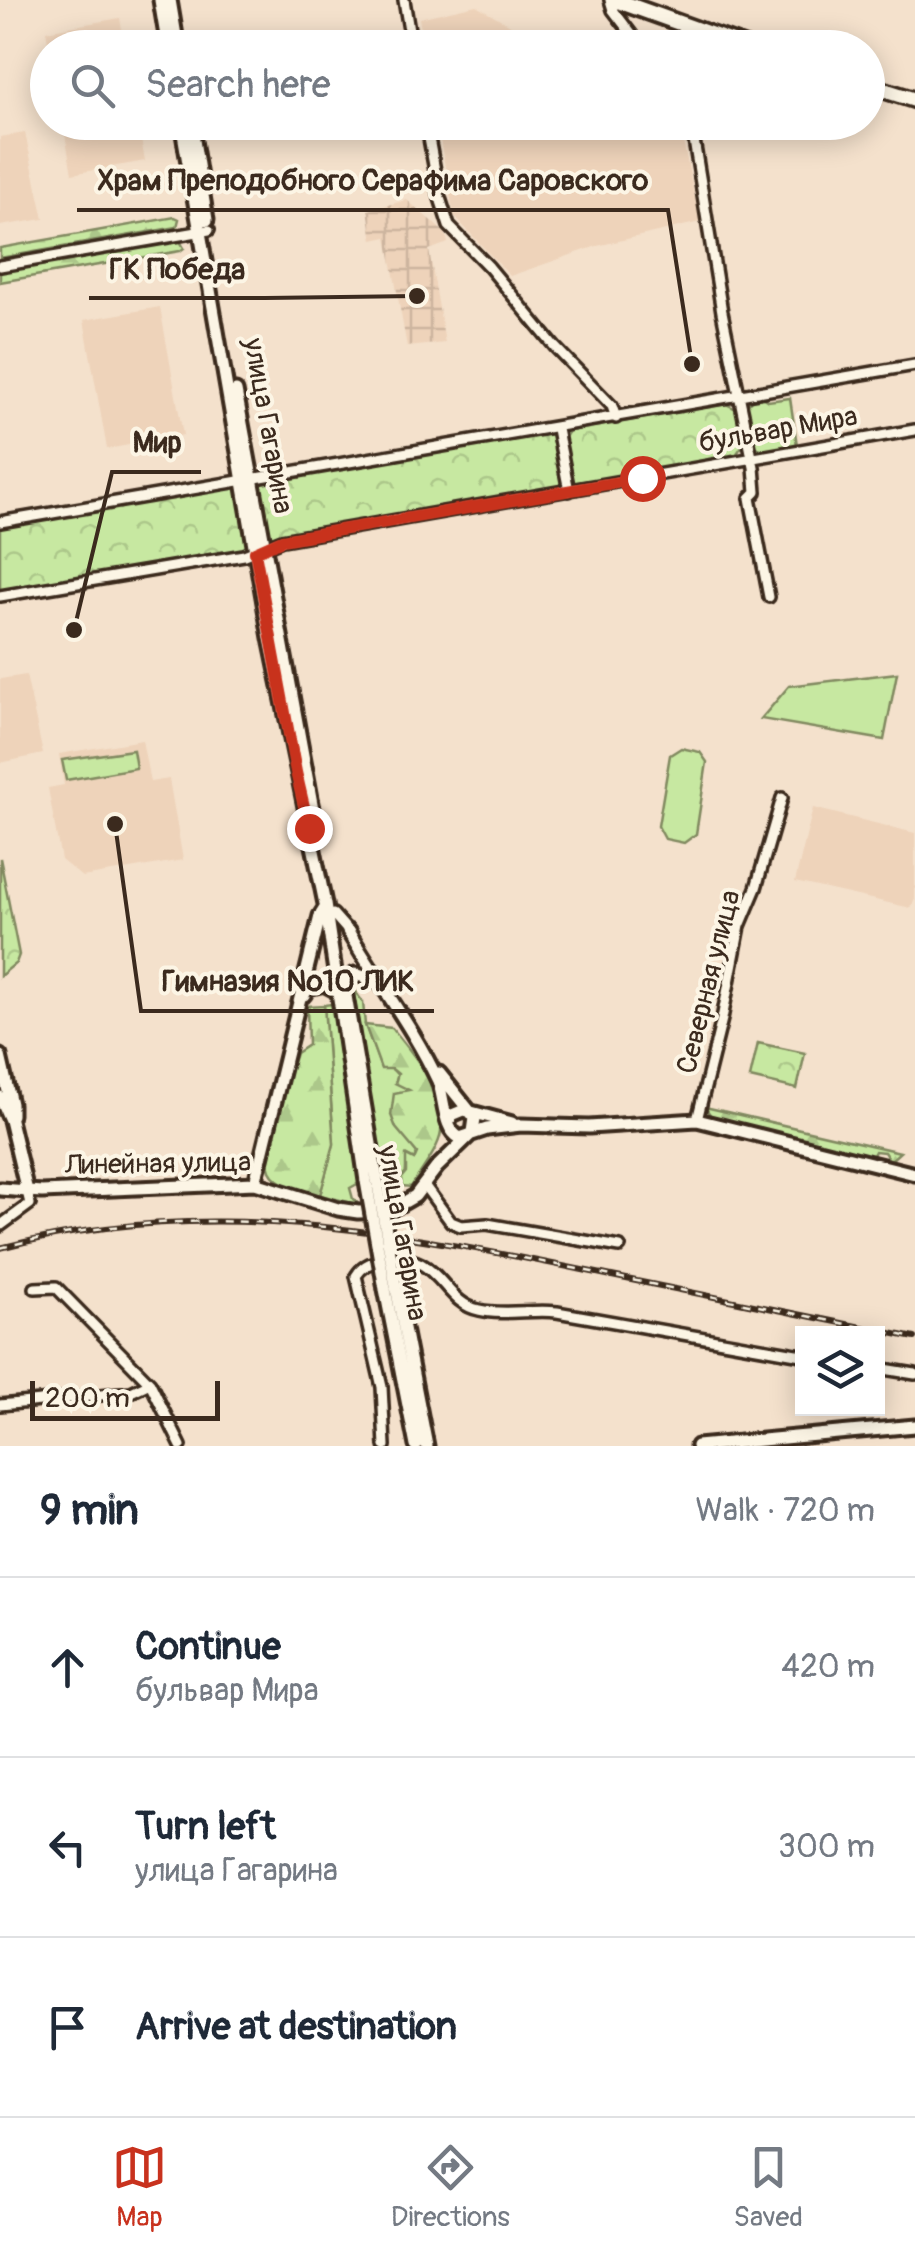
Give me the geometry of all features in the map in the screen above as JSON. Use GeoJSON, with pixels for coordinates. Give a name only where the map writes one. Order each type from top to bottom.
{"type":"FeatureCollection","features":[{"type":"Feature","properties":{"kind":"highway"},"geometry":{"type":"LineString","coordinates":[[612,0],[697,30]]}},
{"type":"Feature","properties":{"kind":"highway"},"geometry":{"type":"LineString","coordinates":[[885,90],[915,100]]}},
{"type":"Feature","properties":{"kind":"main road"},"geometry":{"type":"LineString","coordinates":[[160,0],[165,30]]}},
{"type":"Feature","properties":{"kind":"main road"},"geometry":{"type":"LineString","coordinates":[[170,0],[175,30]]}},
{"type":"Feature","properties":{"kind":"main road","name":"улица Гагарина"},"geometry":{"type":"LineString","coordinates":[[184,140],[205,230]]}},
{"type":"Feature","properties":{"kind":"main road","name":"улица Гагарина"},"geometry":{"type":"LineString","coordinates":[[193,140],[296,772],[329,911],[416,1446]]}},
{"type":"Feature","properties":{"kind":"main road","name":"улица Гагарина"},"geometry":{"type":"LineString","coordinates":[[255,1183],[320,916],[329,911]]}},
{"type":"Feature","properties":{"kind":"main road","name":"улица Гагарина"},"geometry":{"type":"LineString","coordinates":[[348,931],[426,1058],[440,1085],[449,1121]]}},
{"type":"Feature","properties":{"kind":"main road"},"geometry":{"type":"LineString","coordinates":[[302,998],[308,988],[317,984],[342,991],[346,980],[356,974],[377,981]]}},
{"type":"Feature","properties":{"kind":"main road"},"geometry":{"type":"LineString","coordinates":[[0,1056],[11,1104],[10,1120]]}},
{"type":"Feature","properties":{"kind":"main road","name":"улица Гагарина"},"geometry":{"type":"LineString","coordinates":[[426,1058],[470,1112]]}},
{"type":"Feature","properties":{"kind":"main road"},"geometry":{"type":"LineString","coordinates":[[0,1097],[10,1120],[27,1191]]}},
{"type":"Feature","properties":{"kind":"main road"},"geometry":{"type":"LineString","coordinates":[[522,1125],[457,1111],[449,1121],[453,1134],[468,1136],[487,1129],[522,1125],[590,1127],[696,1120],[915,1174]]}},
{"type":"Feature","properties":{"kind":"main road"},"geometry":{"type":"LineString","coordinates":[[468,1136],[476,1125],[470,1112]]}},
{"type":"Feature","properties":{"kind":"main road","name":"Линейная улица"},"geometry":{"type":"LineString","coordinates":[[437,1167],[449,1121]]}},
{"type":"Feature","properties":{"kind":"main road","name":"Линейная улица"},"geometry":{"type":"LineString","coordinates":[[0,1189],[255,1183],[358,1212],[389,1210],[402,1205],[424,1185],[468,1136]]}},
{"type":"Feature","properties":{"kind":"main road","name":"улица Гагарина"},"geometry":{"type":"LineString","coordinates":[[391,1288],[427,1446]]}},
{"type":"Feature","properties":{"kind":"main road"},"geometry":{"type":"LineString","coordinates":[[698,1446],[915,1426]]}},
{"type":"Feature","properties":{"kind":"street"},"geometry":{"type":"LineString","coordinates":[[404,0],[409,30]]}},
{"type":"Feature","properties":{"kind":"street"},"geometry":{"type":"LineString","coordinates":[[612,0],[613,10],[628,30]]}},
{"type":"Feature","properties":{"kind":"street"},"geometry":{"type":"LineString","coordinates":[[429,140],[449,226],[612,406],[616,418]]}},
{"type":"Feature","properties":{"kind":"street"},"geometry":{"type":"LineString","coordinates":[[694,140],[752,457],[756,492],[750,498],[769,596]]}},
{"type":"Feature","properties":{"kind":"street"},"geometry":{"type":"LineString","coordinates":[[0,266],[205,230]]}},
{"type":"Feature","properties":{"kind":"street","name":"бульвар Мира"},"geometry":{"type":"LineString","coordinates":[[0,522],[915,365]]}},
{"type":"Feature","properties":{"kind":"street"},"geometry":{"type":"LineString","coordinates":[[558,429],[569,491]]}},
{"type":"Feature","properties":{"kind":"street","name":"бульвар Мира"},"geometry":{"type":"LineString","coordinates":[[0,596],[260,550],[282,540],[915,430]]}},
{"type":"Feature","properties":{"kind":"street","name":"Северная улица"},"geometry":{"type":"LineString","coordinates":[[696,1120],[722,1020],[740,926],[756,888],[782,798]]}},
{"type":"Feature","properties":{"kind":"street","name":"улица Гагарина"},"geometry":{"type":"LineString","coordinates":[[329,911],[348,931]]}},
{"type":"Feature","properties":{"kind":"street"},"geometry":{"type":"LineString","coordinates":[[424,1185],[450,1222],[461,1226],[487,1224],[620,1246]]}},
{"type":"Feature","properties":{"kind":"street"},"geometry":{"type":"LineString","coordinates":[[0,1226],[30,1204],[27,1191]]}},
{"type":"Feature","properties":{"kind":"street"},"geometry":{"type":"LineString","coordinates":[[385,1446],[382,1386],[356,1276],[360,1269],[375,1261],[402,1258],[424,1265],[466,1306],[481,1311],[557,1312],[795,1354]]}},
{"type":"Feature","properties":{"kind":"street"},"geometry":{"type":"LineString","coordinates":[[35,1288],[56,1286],[150,1383],[182,1446]]}},
{"type":"Feature","properties":{"kind":"street"},"geometry":{"type":"LineString","coordinates":[[885,1369],[915,1374]]}},
{"type":"Feature","properties":{"kind":"street"},"geometry":{"type":"LineString","coordinates":[[0,1405],[132,1392],[150,1383]]}},
{"type":"Feature","properties":{"kind":"shaded area"},"geometry":{"type":"Polygon","coordinates":[[[476,5],[519,30],[421,30],[419,18],[476,5]]]}},
{"type":"Feature","properties":{"kind":"shaded area"},"geometry":{"type":"Polygon","coordinates":[[[120,18],[122,30],[52,30],[120,18]]]}},
{"type":"Feature","properties":{"kind":"shaded area"},"geometry":{"type":"Polygon","coordinates":[[[25,133],[44,219],[0,226],[0,137],[25,133]]]}},
{"type":"Feature","properties":{"kind":"shaded area"},"geometry":{"type":"Polygon","coordinates":[[[66,140],[141,140],[145,161],[72,174],[66,140]]]}},
{"type":"Feature","properties":{"kind":"shaded area"},"geometry":{"type":"Polygon","coordinates":[[[440,140],[683,140],[700,222],[597,246],[510,276],[454,216],[440,140]]]}},
{"type":"Feature","properties":{"kind":"shaded area"},"geometry":{"type":"Polygon","coordinates":[[[407,200],[445,233],[448,243],[429,250],[445,343],[407,347],[387,237],[373,240],[368,210],[407,200]]]}},
{"type":"Feature","properties":{"kind":"shaded area"},"geometry":{"type":"Polygon","coordinates":[[[160,307],[183,435],[107,449],[84,320],[160,307]]]}},
{"type":"Feature","properties":{"kind":"shaded area"},"geometry":{"type":"Polygon","coordinates":[[[26,675],[43,754],[0,763],[0,679],[26,675]]]}},
{"type":"Feature","properties":{"kind":"shaded area"},"geometry":{"type":"Polygon","coordinates":[[[142,740],[150,782],[169,779],[183,860],[82,877],[61,860],[48,788],[64,785],[59,754],[142,740]]]}},
{"type":"Feature","properties":{"kind":"shaded area"},"geometry":{"type":"Polygon","coordinates":[[[813,808],[915,833],[915,899],[911,908],[795,882],[813,808]]]}},
{"type":"Feature","properties":{"kind":"green space"},"geometry":{"type":"Polygon","coordinates":[[[179,219],[177,227],[0,258],[0,248],[179,219]]]}},
{"type":"Feature","properties":{"kind":"green space"},"geometry":{"type":"Polygon","coordinates":[[[180,241],[184,248],[180,251],[0,282],[0,272],[180,241]]]}},
{"type":"Feature","properties":{"kind":"green space"},"geometry":{"type":"Polygon","coordinates":[[[762,397],[768,401],[790,398],[797,445],[768,452],[756,447],[746,406],[752,399],[762,397]]]}},
{"type":"Feature","properties":{"kind":"green space"},"geometry":{"type":"Polygon","coordinates":[[[726,404],[736,409],[743,445],[735,456],[576,485],[570,480],[563,440],[569,431],[726,404]]]}},
{"type":"Feature","properties":{"kind":"green space"},"geometry":{"type":"Polygon","coordinates":[[[557,429],[569,491],[282,540],[260,550],[0,596],[0,522],[557,429]]]}},
{"type":"Feature","properties":{"kind":"green space"},"geometry":{"type":"Polygon","coordinates":[[[897,673],[884,740],[761,719],[789,686],[897,673]]]}},
{"type":"Feature","properties":{"kind":"green space"},"geometry":{"type":"Polygon","coordinates":[[[681,748],[700,752],[707,762],[696,834],[684,843],[665,839],[658,826],[670,755],[681,748]]]}},
{"type":"Feature","properties":{"kind":"green space"},"geometry":{"type":"Polygon","coordinates":[[[133,750],[136,768],[66,780],[62,760],[133,750]]]}},
{"type":"Feature","properties":{"kind":"green space"},"geometry":{"type":"Polygon","coordinates":[[[0,858],[19,955],[16,963],[0,976],[0,858]]]}},
{"type":"Feature","properties":{"kind":"green space"},"geometry":{"type":"Polygon","coordinates":[[[353,989],[363,1002],[365,1025],[381,1068],[392,1069],[411,1090],[393,1115],[417,1153],[415,1160],[407,1156],[406,1172],[401,1178],[384,1178],[353,989]]]}},
{"type":"Feature","properties":{"kind":"green space"},"geometry":{"type":"Polygon","coordinates":[[[332,1004],[359,1183],[350,1188],[360,1205],[320,1195],[334,1144],[324,1005],[332,1004]]]}},
{"type":"Feature","properties":{"kind":"green space"},"geometry":{"type":"Polygon","coordinates":[[[324,1005],[334,1144],[320,1195],[278,1181],[268,1161],[272,1131],[296,1053],[308,1045],[307,1006],[324,1005]]]}},
{"type":"Feature","properties":{"kind":"green space"},"geometry":{"type":"Polygon","coordinates":[[[365,1025],[392,1028],[427,1076],[438,1103],[440,1139],[411,1187],[402,1186],[401,1178],[406,1172],[406,1156],[414,1160],[417,1153],[396,1128],[391,1115],[394,1093],[409,1090],[395,1083],[398,1074],[392,1069],[381,1069],[365,1025]]]}},
{"type":"Feature","properties":{"kind":"green space"},"geometry":{"type":"Polygon","coordinates":[[[758,1043],[805,1053],[797,1089],[750,1078],[758,1043]]]}},
{"type":"Feature","properties":{"kind":"green space"},"geometry":{"type":"Polygon","coordinates":[[[705,1107],[900,1152],[890,1161],[884,1152],[875,1151],[872,1157],[711,1116],[705,1107]]]}},
{"type":"Feature","properties":{"kind":"railway"},"geometry":{"type":"LineString","coordinates":[[0,1248],[77,1232],[153,1223],[228,1221],[302,1225],[451,1245],[915,1338]]}},
{"type":"Feature","properties":{"kind":"place","name":"ГК Победа"},"geometry":{"type":"Point","coordinates":[417,296]}},
{"type":"Feature","properties":{"kind":"place","name":"Храм Преподобного Серафима Саровского"},"geometry":{"type":"Point","coordinates":[692,364]}},
{"type":"Feature","properties":{"kind":"place","name":"Мир"},"geometry":{"type":"Point","coordinates":[74,630]}},
{"type":"Feature","properties":{"kind":"place","name":"Гимназия №10 ЛИК"},"geometry":{"type":"Point","coordinates":[115,824]}},
{"type":"Feature","properties":{"kind":"route"},"geometry":{"type":"LineString","coordinates":[[309,828],[255,552],[282,540],[642,478]]}}]}
